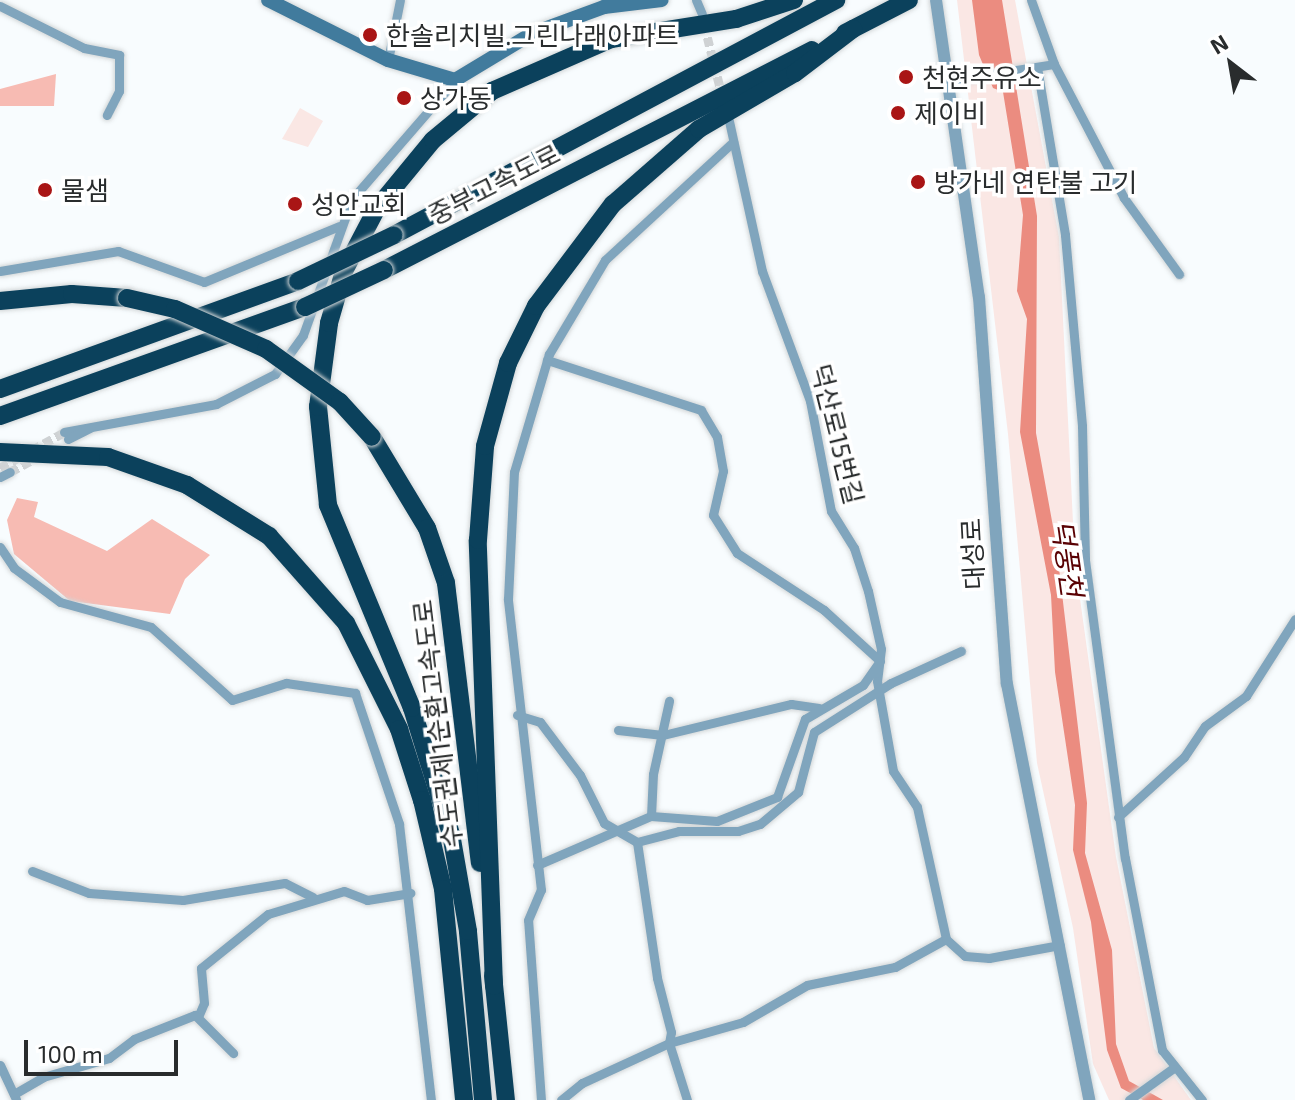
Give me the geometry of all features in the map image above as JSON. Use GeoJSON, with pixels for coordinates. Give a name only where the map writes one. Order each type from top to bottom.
{"type":"FeatureCollection","features":[{"type":"Feature","properties":{"kind":"highway"},"geometry":{"type":"LineString","coordinates":[[483,1100],[468,931],[451,834],[412,708],[328,505],[318,407],[329,323],[344,271],[377,208],[433,140],[492,91],[611,39],[736,19],[794,0]]}},
{"type":"Feature","properties":{"kind":"highway","name":"중부고속도로"},"geometry":{"type":"LineString","coordinates":[[0,389],[298,281],[394,235],[836,0]]}},
{"type":"Feature","properties":{"kind":"highway","name":"중부고속도로"},"geometry":{"type":"LineString","coordinates":[[0,416],[305,307],[384,270],[909,0]]}},
{"type":"Feature","properties":{"kind":"highway"},"geometry":{"type":"LineString","coordinates":[[494,986],[478,540],[485,446],[508,363],[536,306],[613,204],[699,129],[795,73],[853,29]]}},
{"type":"Feature","properties":{"kind":"highway","name":"수도권제1순환고속도로"},"geometry":{"type":"LineString","coordinates":[[0,301],[72,294],[127,298],[175,309],[266,349],[340,402],[372,437],[427,528],[446,583],[506,1100]]}},
{"type":"Feature","properties":{"kind":"highway","name":"수도권제1순환고속도로"},"geometry":{"type":"LineString","coordinates":[[0,452],[108,457],[187,485],[269,536],[346,623],[399,729],[422,800],[443,889],[464,1100]]}},
{"type":"Feature","properties":{"kind":"main road"},"geometry":{"type":"LineString","coordinates":[[268,0],[388,60],[455,80],[533,33],[604,7],[662,0]]}},
{"type":"Feature","properties":{"kind":"street"},"geometry":{"type":"LineString","coordinates":[[388,60],[400,0]]}},
{"type":"Feature","properties":{"kind":"street"},"geometry":{"type":"LineString","coordinates":[[696,0],[702,14]]}},
{"type":"Feature","properties":{"kind":"street","name":"대성로"},"geometry":{"type":"LineString","coordinates":[[936,0],[951,80],[979,297],[997,610],[1089,1100]]}},
{"type":"Feature","properties":{"kind":"street"},"geometry":{"type":"LineString","coordinates":[[1031,0],[1054,64],[1124,198],[1179,274]]}},
{"type":"Feature","properties":{"kind":"street"},"geometry":{"type":"LineString","coordinates":[[0,6],[84,48],[119,55],[119,91],[107,115]]}},
{"type":"Feature","properties":{"kind":"street"},"geometry":{"type":"LineString","coordinates":[[951,80],[1054,64]]}},
{"type":"Feature","properties":{"kind":"street"},"geometry":{"type":"LineString","coordinates":[[1032,67],[1065,235],[1085,560],[1118,817],[1162,1050],[1172,1069],[1202,1100]]}},
{"type":"Feature","properties":{"kind":"street"},"geometry":{"type":"LineString","coordinates":[[66,436],[97,425],[225,402],[275,374],[303,335],[339,226],[358,188],[455,80]]}},
{"type":"Feature","properties":{"kind":"street","name":"덕산로15번길"},"geometry":{"type":"LineString","coordinates":[[729,121],[762,271],[810,401],[819,469],[831,511],[859,562],[880,661],[879,692],[893,771],[917,807],[946,939]]}},
{"type":"Feature","properties":{"kind":"street"},"geometry":{"type":"LineString","coordinates":[[541,1100],[528,920],[541,890],[517,715],[508,599],[514,472],[547,360],[605,260],[733,142]]}},
{"type":"Feature","properties":{"kind":"street"},"geometry":{"type":"LineString","coordinates":[[0,271],[118,251],[204,282],[339,226]]}},
{"type":"Feature","properties":{"kind":"street"},"geometry":{"type":"LineString","coordinates":[[537,865],[616,834],[651,816],[717,821],[777,797],[789,779],[796,733],[819,708],[863,685],[880,661],[824,610],[737,553],[713,515],[723,471],[717,437],[701,410],[547,360]]}},
{"type":"Feature","properties":{"kind":"street"},"geometry":{"type":"LineString","coordinates":[[0,477],[10,472]]}},
{"type":"Feature","properties":{"kind":"street"},"geometry":{"type":"LineString","coordinates":[[0,547],[14,568],[60,602],[151,627],[232,700],[286,683],[350,688],[392,791],[410,893],[431,1100]]}},
{"type":"Feature","properties":{"kind":"street"},"geometry":{"type":"LineString","coordinates":[[1118,817],[1184,757],[1205,726],[1246,696],[1295,619]]}},
{"type":"Feature","properties":{"kind":"street"},"geometry":{"type":"LineString","coordinates":[[517,715],[540,722],[557,741],[616,834],[637,842],[655,834],[738,831],[760,824],[798,792],[814,732],[879,692],[961,651]]}},
{"type":"Feature","properties":{"kind":"street"},"geometry":{"type":"LineString","coordinates":[[651,816],[669,701]]}},
{"type":"Feature","properties":{"kind":"street"},"geometry":{"type":"LineString","coordinates":[[618,730],[663,735],[791,704],[819,708]]}},
{"type":"Feature","properties":{"kind":"street"},"geometry":{"type":"LineString","coordinates":[[637,842],[669,1043],[687,1100]]}},
{"type":"Feature","properties":{"kind":"street"},"geometry":{"type":"LineString","coordinates":[[32,871],[89,893],[183,900],[285,883],[313,897]]}},
{"type":"Feature","properties":{"kind":"street"},"geometry":{"type":"LineString","coordinates":[[0,1065],[15,1097],[198,1017],[204,1003],[201,968],[268,914],[313,897],[344,891],[385,900],[410,893]]}},
{"type":"Feature","properties":{"kind":"street"},"geometry":{"type":"LineString","coordinates":[[561,1100],[582,1083],[669,1043],[743,1022],[807,985],[895,967],[946,939],[965,956],[989,958],[1060,945]]}},
{"type":"Feature","properties":{"kind":"street"},"geometry":{"type":"LineString","coordinates":[[198,1017],[233,1053]]}},
{"type":"Feature","properties":{"kind":"street"},"geometry":{"type":"LineString","coordinates":[[1129,1100],[1172,1069]]}},
{"type":"Feature","properties":{"kind":"shaded area"},"geometry":{"type":"Polygon","coordinates":[[[957,0],[1015,0],[1059,237],[1075,563],[1116,857],[1154,1048],[1191,1100],[1109,1100],[1093,1064],[1073,928],[1037,763],[1008,434],[957,0]]]}},
{"type":"Feature","properties":{"kind":"shaded area"},"geometry":{"type":"Polygon","coordinates":[[[972,0],[1002,0],[1037,216],[1036,433],[1056,543],[1087,803],[1085,853],[1112,950],[1116,1044],[1129,1081],[1163,1100],[1143,1100],[1121,1088],[1107,1050],[1091,922],[1073,850],[1075,805],[1055,672],[1051,595],[1020,432],[1027,319],[1017,291],[1023,215],[1003,92],[993,88],[979,55],[972,0]]]}},
{"type":"Feature","properties":{"kind":"shaded area"},"geometry":{"type":"Polygon","coordinates":[[[56,74],[54,106],[0,106],[0,89],[56,74]]]}},
{"type":"Feature","properties":{"kind":"shaded area"},"geometry":{"type":"Polygon","coordinates":[[[300,108],[323,121],[308,147],[282,139],[300,108]]]}},
{"type":"Feature","properties":{"kind":"shaded area"},"geometry":{"type":"Polygon","coordinates":[[[17,498],[38,502],[34,517],[107,551],[152,519],[210,555],[185,579],[170,614],[70,601],[14,554],[7,520],[17,498]]]}},
{"type":"Feature","properties":{"kind":"tunnel"},"geometry":{"type":"LineString","coordinates":[[704,24],[723,99]]}},
{"type":"Feature","properties":{"kind":"tunnel"},"geometry":{"type":"LineString","coordinates":[[32,450],[64,432]]}},
{"type":"Feature","properties":{"kind":"tunnel"},"geometry":{"type":"LineString","coordinates":[[0,468],[19,457]]}},
{"type":"Feature","properties":{"kind":"tunnel"},"geometry":{"type":"LineString","coordinates":[[10,472],[35,458]]}},
{"type":"Feature","properties":{"kind":"place","name":"한솔리치빌.그린나래아파트"},"geometry":{"type":"Point","coordinates":[370,35]}},
{"type":"Feature","properties":{"kind":"place","name":"천현주유소"},"geometry":{"type":"Point","coordinates":[906,77]}},
{"type":"Feature","properties":{"kind":"place","name":"상가동"},"geometry":{"type":"Point","coordinates":[404,98]}},
{"type":"Feature","properties":{"kind":"place","name":"제이비"},"geometry":{"type":"Point","coordinates":[898,113]}},
{"type":"Feature","properties":{"kind":"place","name":"방가네 연탄불 고기"},"geometry":{"type":"Point","coordinates":[918,182]}},
{"type":"Feature","properties":{"kind":"place","name":"물샘"},"geometry":{"type":"Point","coordinates":[45,190]}},
{"type":"Feature","properties":{"kind":"place","name":"성안교회"},"geometry":{"type":"Point","coordinates":[295,204]}},
{"type":"Feature","properties":{"kind":"water label","name":"덕풍천"},"geometry":{"type":"Point","coordinates":[1068,558]}}]}
